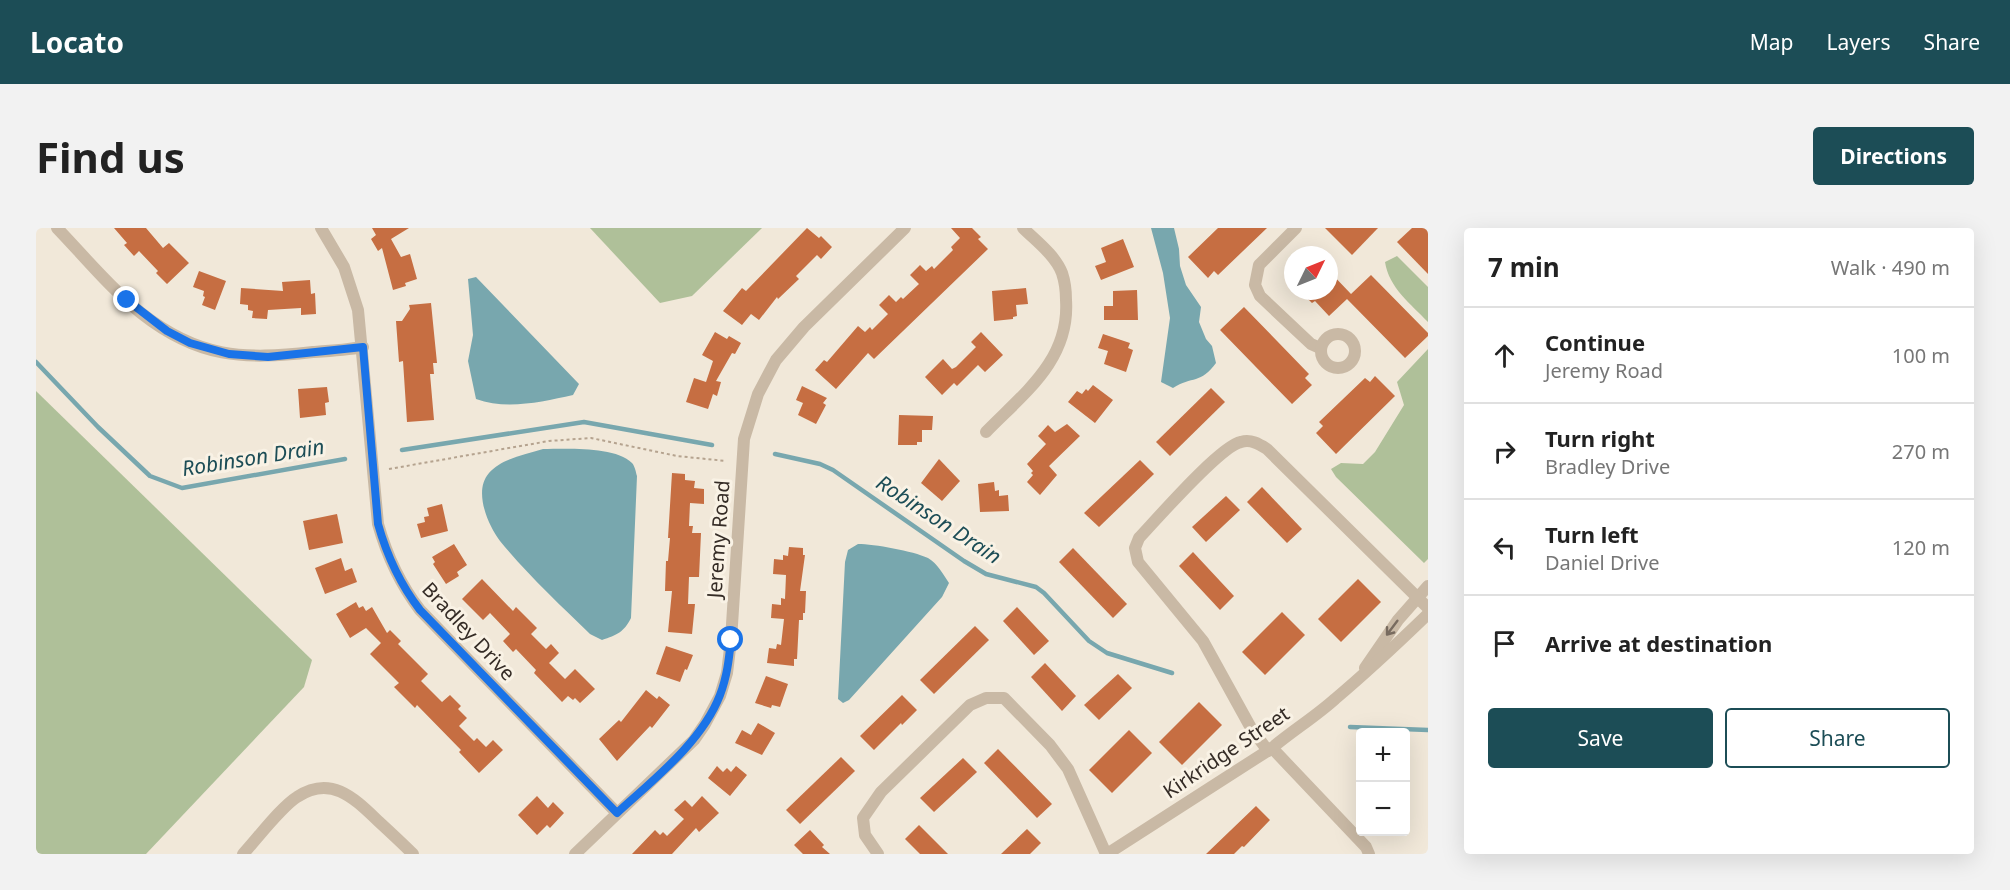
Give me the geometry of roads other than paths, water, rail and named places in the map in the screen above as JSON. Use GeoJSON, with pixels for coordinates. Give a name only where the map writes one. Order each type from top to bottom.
{"type":"FeatureCollection","features":[{"type":"Feature","properties":{"kind":"street"},"geometry":{"type":"LineString","coordinates":[[57,228],[139,312],[190,343],[229,354],[268,357],[363,347]]}},
{"type":"Feature","properties":{"kind":"street","name":"Bradley Drive"},"geometry":{"type":"LineString","coordinates":[[321,228],[344,267],[358,310],[378,524],[383,543],[399,580],[420,610],[617,813]]}},
{"type":"Feature","properties":{"kind":"street","name":"Jeremy Road"},"geometry":{"type":"LineString","coordinates":[[575,854],[693,740],[705,724],[720,696],[727,673],[731,640],[744,440],[752,410],[768,372],[776,360],[804,327],[905,228]]}},
{"type":"Feature","properties":{"kind":"street"},"geometry":{"type":"LineString","coordinates":[[986,432],[1051,363],[1065,330],[1067,304],[1061,272],[1049,254],[1023,228]]}},
{"type":"Feature","properties":{"kind":"street"},"geometry":{"type":"LineString","coordinates":[[1296,228],[1259,265],[1255,285],[1260,296],[1311,344],[1320,348]]}},
{"type":"Feature","properties":{"kind":"street"},"geometry":{"type":"LineString","coordinates":[[1369,854],[1366,847],[1251,728],[1203,641],[1138,562],[1135,548],[1139,538],[1217,456],[1239,442],[1253,441],[1268,449],[1428,608]]}},
{"type":"Feature","properties":{"kind":"street","name":"Kirkridge Street"},"geometry":{"type":"LineString","coordinates":[[1362,674],[1378,648],[1428,586]]}},
{"type":"Feature","properties":{"kind":"street","name":"Kirkridge Street"},"geometry":{"type":"LineString","coordinates":[[1106,854],[1270,750],[1336,699],[1428,614]]}},
{"type":"Feature","properties":{"kind":"street"},"geometry":{"type":"LineString","coordinates":[[878,854],[865,835],[863,818],[880,792],[970,705],[986,698],[1000,697],[1016,709],[1050,745],[1068,770],[1106,854]]}},
{"type":"Feature","properties":{"kind":"street"},"geometry":{"type":"LineString","coordinates":[[243,854],[291,801],[306,792],[323,788],[341,791],[355,799],[413,854]]}},
{"type":"Feature","properties":{"kind":"water"},"geometry":{"type":"Polygon","coordinates":[[[1151,228],[1174,228],[1180,266],[1186,285],[1201,307],[1199,322],[1206,339],[1212,346],[1216,363],[1201,377],[1173,388],[1161,382],[1170,318],[1163,273],[1151,228]]]}},
{"type":"Feature","properties":{"kind":"water"},"geometry":{"type":"Polygon","coordinates":[[[476,277],[579,384],[573,395],[512,404],[476,399],[468,361],[473,335],[468,279],[476,277]]]}},
{"type":"Feature","properties":{"kind":"water"},"geometry":{"type":"Polygon","coordinates":[[[543,449],[602,451],[624,458],[632,463],[635,469],[637,476],[631,618],[620,632],[602,640],[590,634],[510,553],[495,534],[484,508],[482,489],[484,480],[494,468],[507,460],[543,449]]]}},
{"type":"Feature","properties":{"kind":"water"},"geometry":{"type":"Polygon","coordinates":[[[858,544],[893,548],[928,558],[949,583],[942,597],[849,700],[843,703],[838,699],[845,562],[848,550],[858,544]]]}},
{"type":"Feature","properties":{"kind":"waterway","name":"Robinson Drain"},"geometry":{"type":"LineString","coordinates":[[36,362],[98,427],[150,476],[182,488],[345,459]]}},
{"type":"Feature","properties":{"kind":"waterway","name":"Robinson Drain"},"geometry":{"type":"LineString","coordinates":[[402,450],[584,422],[712,445]]}},
{"type":"Feature","properties":{"kind":"waterway","name":"Robinson Drain"},"geometry":{"type":"LineString","coordinates":[[775,454],[820,464],[833,470],[986,574],[1036,587],[1089,641],[1107,653],[1172,673]]}},
{"type":"Feature","properties":{"kind":"waterway","name":"Robinson Drain"},"geometry":{"type":"LineString","coordinates":[[1350,727],[1428,730]]}}]}
